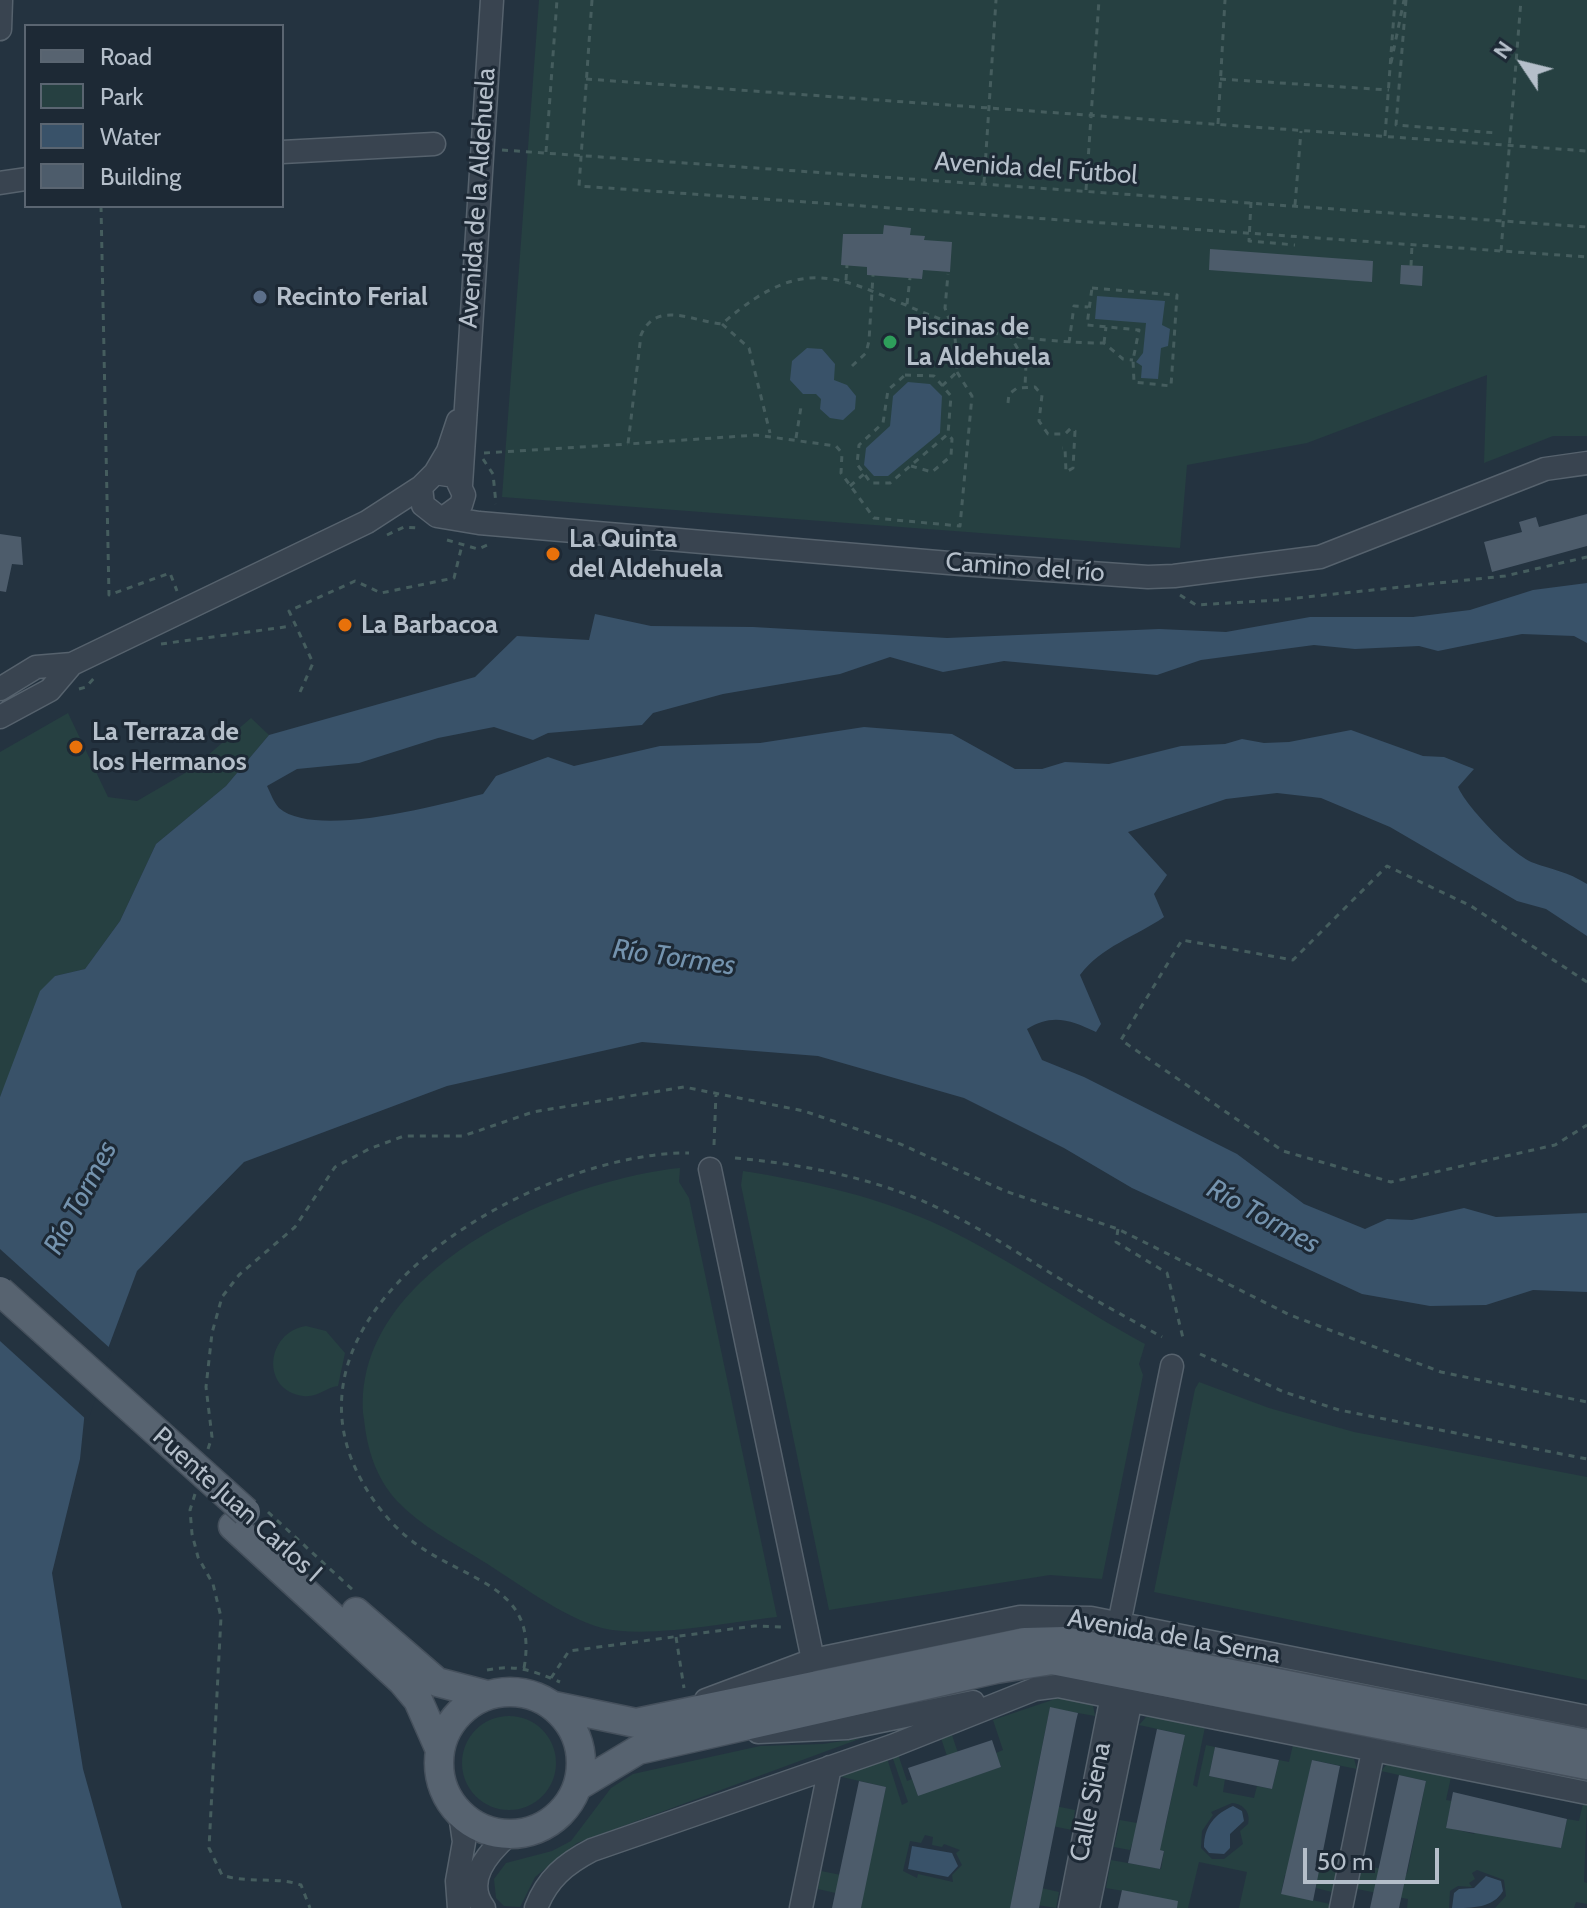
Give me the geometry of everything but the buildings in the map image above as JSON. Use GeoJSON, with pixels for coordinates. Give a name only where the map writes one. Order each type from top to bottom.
{"type":"FeatureCollection","features":[{"type":"Feature","properties":{"kind":"main road","name":"Puente Juan Carlos I"},"geometry":{"type":"LineString","coordinates":[[0,1291],[417,1667],[437,1682],[487,1695]]}},
{"type":"Feature","properties":{"kind":"main road","name":"Puente Juan Carlos I"},"geometry":{"type":"LineString","coordinates":[[0,1316],[249,1516],[418,1700],[440,1750]]}},
{"type":"Feature","properties":{"kind":"main road","name":"Avenida de la Serna"},"geometry":{"type":"LineString","coordinates":[[554,1706],[636,1723],[680,1704],[1025,1642],[1064,1641],[1587,1744]]}},
{"type":"Feature","properties":{"kind":"main road","name":"Avenida de la Serna"},"geometry":{"type":"LineString","coordinates":[[578,1786],[638,1750],[1052,1660],[1587,1765]]}},
{"type":"Feature","properties":{"kind":"main road"},"geometry":{"type":"LineString","coordinates":[[510,1691],[533,1695],[554,1706],[571,1726],[581,1750],[578,1786],[567,1806],[551,1821],[530,1831],[508,1835],[482,1829],[460,1814],[446,1795],[439,1773],[440,1750],[448,1727],[465,1707],[487,1695],[510,1691]]}},
{"type":"Feature","properties":{"kind":"street"},"geometry":{"type":"LineString","coordinates":[[0,29],[1,0]]}},
{"type":"Feature","properties":{"kind":"street","name":"Avenida de la Aldehuela"},"geometry":{"type":"LineString","coordinates":[[461,485],[492,0]]}},
{"type":"Feature","properties":{"kind":"street"},"geometry":{"type":"LineString","coordinates":[[284,152],[434,144]]}},
{"type":"Feature","properties":{"kind":"street"},"geometry":{"type":"LineString","coordinates":[[0,183],[24,179]]}},
{"type":"Feature","properties":{"kind":"street","name":"Avenida de la Aldehuela"},"geometry":{"type":"LineString","coordinates":[[428,480],[448,451],[465,397]]}},
{"type":"Feature","properties":{"kind":"street","name":"Camino del río"},"geometry":{"type":"LineString","coordinates":[[436,524],[494,525],[1161,577],[1320,557],[1545,469],[1587,463]]}},
{"type":"Feature","properties":{"kind":"street"},"geometry":{"type":"LineString","coordinates":[[0,689],[36,667],[72,664],[372,531],[436,524],[461,505],[461,485],[455,476],[428,480],[372,531]]}},
{"type":"Feature","properties":{"kind":"street"},"geometry":{"type":"LineString","coordinates":[[428,480],[420,497],[436,524]]}},
{"type":"Feature","properties":{"kind":"street"},"geometry":{"type":"LineString","coordinates":[[0,717],[50,690],[72,664]]}},
{"type":"Feature","properties":{"kind":"street"},"geometry":{"type":"LineString","coordinates":[[710,1169],[813,1660]]}},
{"type":"Feature","properties":{"kind":"street"},"geometry":{"type":"LineString","coordinates":[[1119,1624],[1172,1366]]}},
{"type":"Feature","properties":{"kind":"street","name":"Avenida de la Serna"},"geometry":{"type":"LineString","coordinates":[[680,1704],[813,1660],[1020,1617],[1076,1617],[1587,1717]]}},
{"type":"Feature","properties":{"kind":"street","name":"Avenida de la Serna"},"geometry":{"type":"LineString","coordinates":[[709,1734],[847,1728],[1058,1686],[1587,1793]]}},
{"type":"Feature","properties":{"kind":"street","name":"Avenida de la Serna"},"geometry":{"type":"LineString","coordinates":[[536,1908],[551,1879],[568,1862],[592,1850],[830,1767],[1035,1689]]}},
{"type":"Feature","properties":{"kind":"street","name":"Calle Siena"},"geometry":{"type":"LineString","coordinates":[[1070,1908],[1121,1698]]}},
{"type":"Feature","properties":{"kind":"street","name":"Calle Siena"},"geometry":{"type":"LineString","coordinates":[[1088,1908],[1121,1698]]}},
{"type":"Feature","properties":{"kind":"street"},"geometry":{"type":"LineString","coordinates":[[1341,1908],[1373,1751]]}},
{"type":"Feature","properties":{"kind":"street"},"geometry":{"type":"LineString","coordinates":[[801,1908],[830,1767]]}},
{"type":"Feature","properties":{"kind":"street"},"geometry":{"type":"LineString","coordinates":[[459,1908],[457,1881],[464,1842],[460,1814]]}},
{"type":"Feature","properties":{"kind":"street"},"geometry":{"type":"LineString","coordinates":[[484,1908],[477,1899],[475,1885],[482,1864],[508,1835]]}},
{"type":"Feature","properties":{"kind":"path"},"geometry":{"type":"LineString","coordinates":[[546,153],[557,0]]}},
{"type":"Feature","properties":{"kind":"path"},"geometry":{"type":"LineString","coordinates":[[580,154],[592,0]]}},
{"type":"Feature","properties":{"kind":"path"},"geometry":{"type":"LineString","coordinates":[[984,183],[996,0]]}},
{"type":"Feature","properties":{"kind":"path"},"geometry":{"type":"LineString","coordinates":[[1086,190],[1099,0]]}},
{"type":"Feature","properties":{"kind":"path"},"geometry":{"type":"LineString","coordinates":[[1218,125],[1225,0]]}},
{"type":"Feature","properties":{"kind":"path"},"geometry":{"type":"LineString","coordinates":[[1385,137],[1395,0]]}},
{"type":"Feature","properties":{"kind":"path"},"geometry":{"type":"LineString","coordinates":[[1391,63],[1405,0]]}},
{"type":"Feature","properties":{"kind":"path"},"geometry":{"type":"LineString","coordinates":[[1405,0],[1396,125],[1497,133]]}},
{"type":"Feature","properties":{"kind":"path"},"geometry":{"type":"LineString","coordinates":[[1501,251],[1521,0]]}},
{"type":"Feature","properties":{"kind":"path"},"geometry":{"type":"LineString","coordinates":[[1390,74],[1400,75]]}},
{"type":"Feature","properties":{"kind":"path"},"geometry":{"type":"LineString","coordinates":[[586,79],[1587,151]]}},
{"type":"Feature","properties":{"kind":"path"},"geometry":{"type":"LineString","coordinates":[[1220,79],[1389,90]]}},
{"type":"Feature","properties":{"kind":"path"},"geometry":{"type":"LineString","coordinates":[[1295,205],[1301,131]]}},
{"type":"Feature","properties":{"kind":"path","name":"Avenida del Fútbol"},"geometry":{"type":"LineString","coordinates":[[482,148],[1587,227]]}},
{"type":"Feature","properties":{"kind":"path","name":"Avenida del Fútbol"},"geometry":{"type":"LineString","coordinates":[[580,154],[579,186],[1587,257]]}},
{"type":"Feature","properties":{"kind":"path"},"geometry":{"type":"LineString","coordinates":[[1251,202],[1249,241],[1295,245]]}},
{"type":"Feature","properties":{"kind":"path"},"geometry":{"type":"LineString","coordinates":[[101,208],[109,595],[170,573],[177,593]]}},
{"type":"Feature","properties":{"kind":"path"},"geometry":{"type":"LineString","coordinates":[[1411,266],[1412,245]]}},
{"type":"Feature","properties":{"kind":"path"},"geometry":{"type":"LineString","coordinates":[[846,280],[847,265]]}},
{"type":"Feature","properties":{"kind":"path"},"geometry":{"type":"LineString","coordinates":[[464,454],[770,435],[840,448],[841,473],[874,518],[960,526],[972,396],[957,372],[955,336],[947,321],[948,274]]}},
{"type":"Feature","properties":{"kind":"path"},"geometry":{"type":"LineString","coordinates":[[852,366],[866,353],[873,275]]}},
{"type":"Feature","properties":{"kind":"path"},"geometry":{"type":"LineString","coordinates":[[722,324],[759,293],[777,284],[820,276],[846,280],[947,321],[1069,343],[1104,343],[1123,359],[1133,360]]}},
{"type":"Feature","properties":{"kind":"path"},"geometry":{"type":"LineString","coordinates":[[907,304],[910,278]]}},
{"type":"Feature","properties":{"kind":"path"},"geometry":{"type":"LineString","coordinates":[[1092,288],[1177,295],[1171,386],[1134,382],[1136,369],[1133,360],[1139,330],[1087,325],[1089,307],[1092,288]]}},
{"type":"Feature","properties":{"kind":"path"},"geometry":{"type":"LineString","coordinates":[[1069,343],[1074,306],[1089,307]]}},
{"type":"Feature","properties":{"kind":"path"},"geometry":{"type":"LineString","coordinates":[[628,444],[641,335],[657,315],[666,314],[722,324],[749,348],[770,435]]}},
{"type":"Feature","properties":{"kind":"path"},"geometry":{"type":"LineString","coordinates":[[1104,343],[1106,326]]}},
{"type":"Feature","properties":{"kind":"path"},"geometry":{"type":"LineString","coordinates":[[1009,333],[1026,364],[1025,387]]}},
{"type":"Feature","properties":{"kind":"path"},"geometry":{"type":"LineString","coordinates":[[942,386],[957,372]]}},
{"type":"Feature","properties":{"kind":"path"},"geometry":{"type":"LineString","coordinates":[[911,466],[932,472],[951,456],[952,439],[948,434],[951,396],[934,376],[905,375],[888,390],[883,423],[859,445],[857,464],[864,474],[871,483],[890,483],[948,434]]}},
{"type":"Feature","properties":{"kind":"path"},"geometry":{"type":"LineString","coordinates":[[1008,403],[1009,394],[1025,387],[1035,387],[1042,395],[1039,421],[1048,434],[1065,434],[1071,428],[1075,431],[1073,468],[1066,472],[1063,451]]}},
{"type":"Feature","properties":{"kind":"path"},"geometry":{"type":"LineString","coordinates":[[796,439],[801,407]]}},
{"type":"Feature","properties":{"kind":"path"},"geometry":{"type":"LineString","coordinates":[[850,486],[864,474]]}},
{"type":"Feature","properties":{"kind":"path"},"geometry":{"type":"LineString","coordinates":[[372,531],[436,524],[462,547],[489,546],[494,525]]}},
{"type":"Feature","properties":{"kind":"path"},"geometry":{"type":"LineString","coordinates":[[300,692],[313,663],[293,626],[289,611],[355,581],[381,593],[454,578],[465,538]]}},
{"type":"Feature","properties":{"kind":"path"},"geometry":{"type":"LineString","coordinates":[[1180,595],[1196,605],[1278,600],[1505,576],[1587,557]]}},
{"type":"Feature","properties":{"kind":"path"},"geometry":{"type":"LineString","coordinates":[[157,643],[293,626]]}},
{"type":"Feature","properties":{"kind":"path"},"geometry":{"type":"LineString","coordinates":[[151,641],[176,635]]}},
{"type":"Feature","properties":{"kind":"path"},"geometry":{"type":"LineString","coordinates":[[76,690],[86,687],[101,668]]}},
{"type":"Feature","properties":{"kind":"path"},"geometry":{"type":"LineString","coordinates":[[1587,982],[1471,906],[1387,866],[1293,960],[1182,940],[1121,1040],[1283,1151],[1391,1182],[1555,1145],[1587,1125]]}},
{"type":"Feature","properties":{"kind":"path"},"geometry":{"type":"LineString","coordinates":[[207,1451],[212,1437],[206,1387],[212,1333],[222,1297],[239,1275],[295,1227],[335,1167],[369,1149],[404,1136],[463,1136],[533,1112],[684,1087],[804,1111],[854,1127],[1020,1197],[1118,1229],[1175,1254],[1290,1315],[1441,1372],[1587,1402]]}},
{"type":"Feature","properties":{"kind":"path"},"geometry":{"type":"LineString","coordinates":[[714,1145],[716,1093]]}},
{"type":"Feature","properties":{"kind":"path"},"geometry":{"type":"LineString","coordinates":[[524,1668],[528,1629],[517,1608],[500,1593],[416,1544],[385,1516],[365,1486],[351,1456],[343,1424],[343,1382],[357,1340],[374,1308],[407,1274],[487,1214],[580,1172],[643,1158],[689,1153]]}},
{"type":"Feature","properties":{"kind":"path"},"geometry":{"type":"LineString","coordinates":[[735,1158],[794,1164],[843,1174],[917,1198],[1007,1243],[1070,1285],[1162,1337]]}},
{"type":"Feature","properties":{"kind":"path"},"geometry":{"type":"LineString","coordinates":[[1118,1229],[1116,1242],[1167,1273],[1183,1338]]}},
{"type":"Feature","properties":{"kind":"path"},"geometry":{"type":"LineString","coordinates":[[1200,1354],[1284,1392],[1339,1410],[1587,1459]]}},
{"type":"Feature","properties":{"kind":"path"},"geometry":{"type":"LineString","coordinates":[[199,1481],[190,1510],[192,1534],[198,1557],[213,1584],[221,1617],[209,1848],[222,1875],[238,1880],[288,1880],[301,1885],[310,1908]]}},
{"type":"Feature","properties":{"kind":"path","name":"Puente Juan Carlos I"},"geometry":{"type":"LineString","coordinates":[[249,1516],[360,1596]]}},
{"type":"Feature","properties":{"kind":"path"},"geometry":{"type":"LineString","coordinates":[[551,1678],[569,1651],[754,1626],[782,1627]]}},
{"type":"Feature","properties":{"kind":"path"},"geometry":{"type":"LineString","coordinates":[[676,1637],[680,1704]]}},
{"type":"Feature","properties":{"kind":"green space"},"geometry":{"type":"Polygon","coordinates":[[[539,0],[1587,0],[1587,436],[1553,436],[1484,463],[1487,375],[1307,443],[1187,465],[1180,548],[502,497],[539,0]]]}},
{"type":"Feature","properties":{"kind":"green space"},"geometry":{"type":"Polygon","coordinates":[[[68,713],[108,797],[137,801],[192,769],[251,718],[269,735],[226,786],[156,844],[120,921],[85,969],[55,976],[0,1097],[0,752],[68,713]]]}},
{"type":"Feature","properties":{"kind":"green space"},"geometry":{"type":"Polygon","coordinates":[[[680,1168],[679,1182],[689,1198],[777,1617],[664,1631],[620,1631],[587,1623],[556,1608],[437,1533],[397,1501],[378,1473],[367,1441],[364,1419],[368,1367],[390,1319],[425,1278],[471,1243],[523,1214],[578,1192],[631,1176],[680,1168]]]}},
{"type":"Feature","properties":{"kind":"green space"},"geometry":{"type":"Polygon","coordinates":[[[743,1171],[845,1192],[919,1216],[995,1254],[1145,1344],[1139,1364],[1143,1375],[1102,1579],[1050,1575],[829,1610],[741,1185],[743,1171]]]}},
{"type":"Feature","properties":{"kind":"green space"},"geometry":{"type":"Polygon","coordinates":[[[306,1326],[326,1331],[345,1353],[338,1386],[303,1396],[289,1392],[280,1383],[273,1361],[283,1339],[293,1330],[306,1326]]]}},
{"type":"Feature","properties":{"kind":"green space"},"geometry":{"type":"Polygon","coordinates":[[[1199,1382],[1269,1408],[1354,1432],[1587,1477],[1587,1680],[1154,1592],[1195,1389],[1199,1382]]]}},
{"type":"Feature","properties":{"kind":"green space"},"geometry":{"type":"Polygon","coordinates":[[[1061,1697],[1093,1705],[1095,1716],[1050,1708],[1031,1801],[1075,1810],[1072,1830],[1027,1821],[1015,1882],[1059,1892],[1056,1908],[1012,1901],[1010,1908],[861,1908],[862,1899],[818,1889],[821,1871],[866,1880],[886,1787],[842,1777],[842,1774],[887,1758],[902,1805],[908,1802],[892,1756],[898,1754],[907,1781],[912,1779],[918,1796],[951,1768],[941,1738],[952,1735],[960,1759],[971,1777],[1001,1767],[996,1753],[1003,1750],[993,1720],[1061,1697]],[[925,1835],[921,1843],[910,1841],[903,1871],[917,1878],[918,1874],[953,1882],[952,1875],[962,1865],[956,1853],[960,1850],[944,1844],[942,1847],[932,1845],[933,1837],[925,1835]]]}},
{"type":"Feature","properties":{"kind":"green space"},"geometry":{"type":"Polygon","coordinates":[[[509,1716],[527,1720],[542,1730],[552,1745],[556,1763],[552,1781],[542,1796],[527,1806],[509,1810],[491,1806],[476,1796],[466,1781],[462,1763],[466,1745],[476,1730],[491,1720],[509,1716]]]}},
{"type":"Feature","properties":{"kind":"green space"},"geometry":{"type":"Polygon","coordinates":[[[1147,1716],[1205,1727],[1193,1785],[1197,1787],[1206,1745],[1215,1747],[1209,1776],[1225,1779],[1223,1792],[1254,1798],[1257,1786],[1272,1789],[1279,1760],[1289,1762],[1293,1745],[1354,1759],[1357,1769],[1312,1760],[1293,1854],[1338,1863],[1332,1892],[1316,1888],[1317,1882],[1285,1875],[1281,1893],[1330,1904],[1329,1908],[1239,1908],[1247,1872],[1199,1862],[1188,1908],[1156,1908],[1157,1897],[1106,1888],[1111,1860],[1161,1869],[1164,1851],[1132,1844],[1130,1850],[1114,1847],[1120,1820],[1165,1828],[1185,1735],[1139,1725],[1147,1716]],[[1236,1804],[1211,1812],[1213,1815],[1202,1831],[1201,1848],[1212,1859],[1224,1859],[1243,1844],[1240,1831],[1248,1824],[1248,1816],[1243,1807],[1236,1804]]]}},
{"type":"Feature","properties":{"kind":"green space"},"geometry":{"type":"Polygon","coordinates":[[[862,1738],[577,1843],[535,1877],[520,1907],[504,1906],[496,1898],[494,1879],[506,1863],[552,1851],[571,1841],[611,1788],[633,1774],[760,1746],[823,1744],[862,1738]]]}},
{"type":"Feature","properties":{"kind":"green space"},"geometry":{"type":"Polygon","coordinates":[[[1387,1764],[1451,1777],[1446,1800],[1452,1801],[1446,1827],[1474,1834],[1480,1807],[1498,1835],[1561,1848],[1567,1819],[1579,1821],[1583,1804],[1587,1805],[1584,1882],[1587,1883],[1587,1904],[1576,1902],[1574,1908],[1495,1908],[1506,1896],[1504,1880],[1477,1870],[1472,1873],[1475,1879],[1469,1883],[1472,1887],[1458,1886],[1450,1891],[1449,1908],[1407,1908],[1408,1899],[1357,1889],[1362,1865],[1407,1874],[1426,1781],[1381,1771],[1387,1764]]]}},
{"type":"Feature","properties":{"kind":"water"},"geometry":{"type":"Polygon","coordinates":[[[1097,296],[1165,301],[1162,325],[1170,329],[1168,346],[1161,348],[1158,379],[1141,378],[1142,366],[1136,362],[1143,353],[1146,323],[1095,319],[1097,296]]]}},
{"type":"Feature","properties":{"kind":"water"},"geometry":{"type":"Polygon","coordinates":[[[807,348],[822,349],[835,364],[834,380],[847,385],[856,396],[855,409],[843,420],[830,418],[820,409],[821,399],[816,394],[803,394],[790,380],[792,361],[807,348]]]}},
{"type":"Feature","properties":{"kind":"water"},"geometry":{"type":"Polygon","coordinates":[[[908,382],[930,384],[942,396],[940,433],[888,476],[874,476],[864,465],[866,448],[890,426],[893,396],[908,382]]]}},
{"type":"Feature","properties":{"kind":"water","name":"Río Tormes"},"geometry":{"type":"Polygon","coordinates":[[[1587,583],[1587,643],[1574,636],[1522,634],[1438,651],[1419,646],[1355,649],[1314,645],[1201,660],[1157,675],[1004,661],[943,672],[890,657],[840,674],[723,694],[653,713],[642,725],[548,733],[533,740],[494,727],[438,738],[359,763],[297,769],[267,786],[279,808],[296,817],[348,820],[378,817],[483,794],[496,776],[548,757],[574,766],[660,746],[760,743],[864,727],[952,734],[1015,769],[1042,769],[1065,762],[1109,764],[1181,746],[1225,744],[1242,739],[1264,743],[1289,742],[1351,730],[1423,756],[1444,757],[1474,769],[1458,787],[1491,830],[1514,851],[1525,859],[1587,884],[1587,936],[1546,909],[1517,901],[1390,827],[1321,798],[1277,793],[1226,799],[1128,832],[1167,875],[1154,894],[1164,917],[1109,949],[1080,975],[1101,1024],[1096,1032],[1062,1020],[1045,1021],[1027,1029],[1042,1060],[1084,1077],[1237,1154],[1304,1204],[1365,1229],[1387,1219],[1412,1220],[1464,1208],[1496,1217],[1587,1213],[1587,1292],[1533,1290],[1486,1305],[1430,1306],[1362,1294],[1132,1188],[1064,1148],[964,1098],[818,1056],[642,1042],[447,1086],[244,1162],[137,1271],[85,1410],[80,1459],[52,1573],[83,1769],[122,1908],[0,1908],[0,1097],[40,991],[55,976],[85,969],[120,921],[156,844],[226,786],[269,735],[475,677],[517,636],[589,640],[595,614],[651,626],[753,627],[947,638],[1159,629],[1226,632],[1310,617],[1413,617],[1470,610],[1533,590],[1587,583]]]}},
{"type":"Feature","properties":{"kind":"water"},"geometry":{"type":"Polygon","coordinates":[[[1233,1806],[1242,1811],[1244,1821],[1230,1834],[1230,1848],[1224,1854],[1209,1853],[1204,1847],[1208,1827],[1216,1817],[1233,1806]]]}},
{"type":"Feature","properties":{"kind":"water"},"geometry":{"type":"Polygon","coordinates":[[[912,1846],[952,1853],[958,1866],[948,1877],[908,1869],[912,1846]]]}},
{"type":"Feature","properties":{"kind":"water"},"geometry":{"type":"Polygon","coordinates":[[[1486,1876],[1501,1881],[1503,1891],[1499,1897],[1482,1906],[1452,1908],[1454,1893],[1459,1889],[1474,1888],[1486,1876]]]}},
{"type":"Feature","properties":{"kind":"pier"},"geometry":{"type":"Polygon","coordinates":[[[0,1249],[112,1350],[88,1421],[0,1341],[0,1249]]]}},
{"type":"Feature","properties":{"kind":"place","name":"Recinto Ferial"},"geometry":{"type":"Point","coordinates":[260,297]}},
{"type":"Feature","properties":{"kind":"place","name":"Piscinas de La Aldehuela"},"geometry":{"type":"Point","coordinates":[890,342]}},
{"type":"Feature","properties":{"kind":"place","name":"La Quinta del Aldehuela"},"geometry":{"type":"Point","coordinates":[553,554]}},
{"type":"Feature","properties":{"kind":"place","name":"La Barbacoa"},"geometry":{"type":"Point","coordinates":[345,625]}},
{"type":"Feature","properties":{"kind":"place","name":"La Terraza de los Hermanos"},"geometry":{"type":"Point","coordinates":[76,747]}}]}
